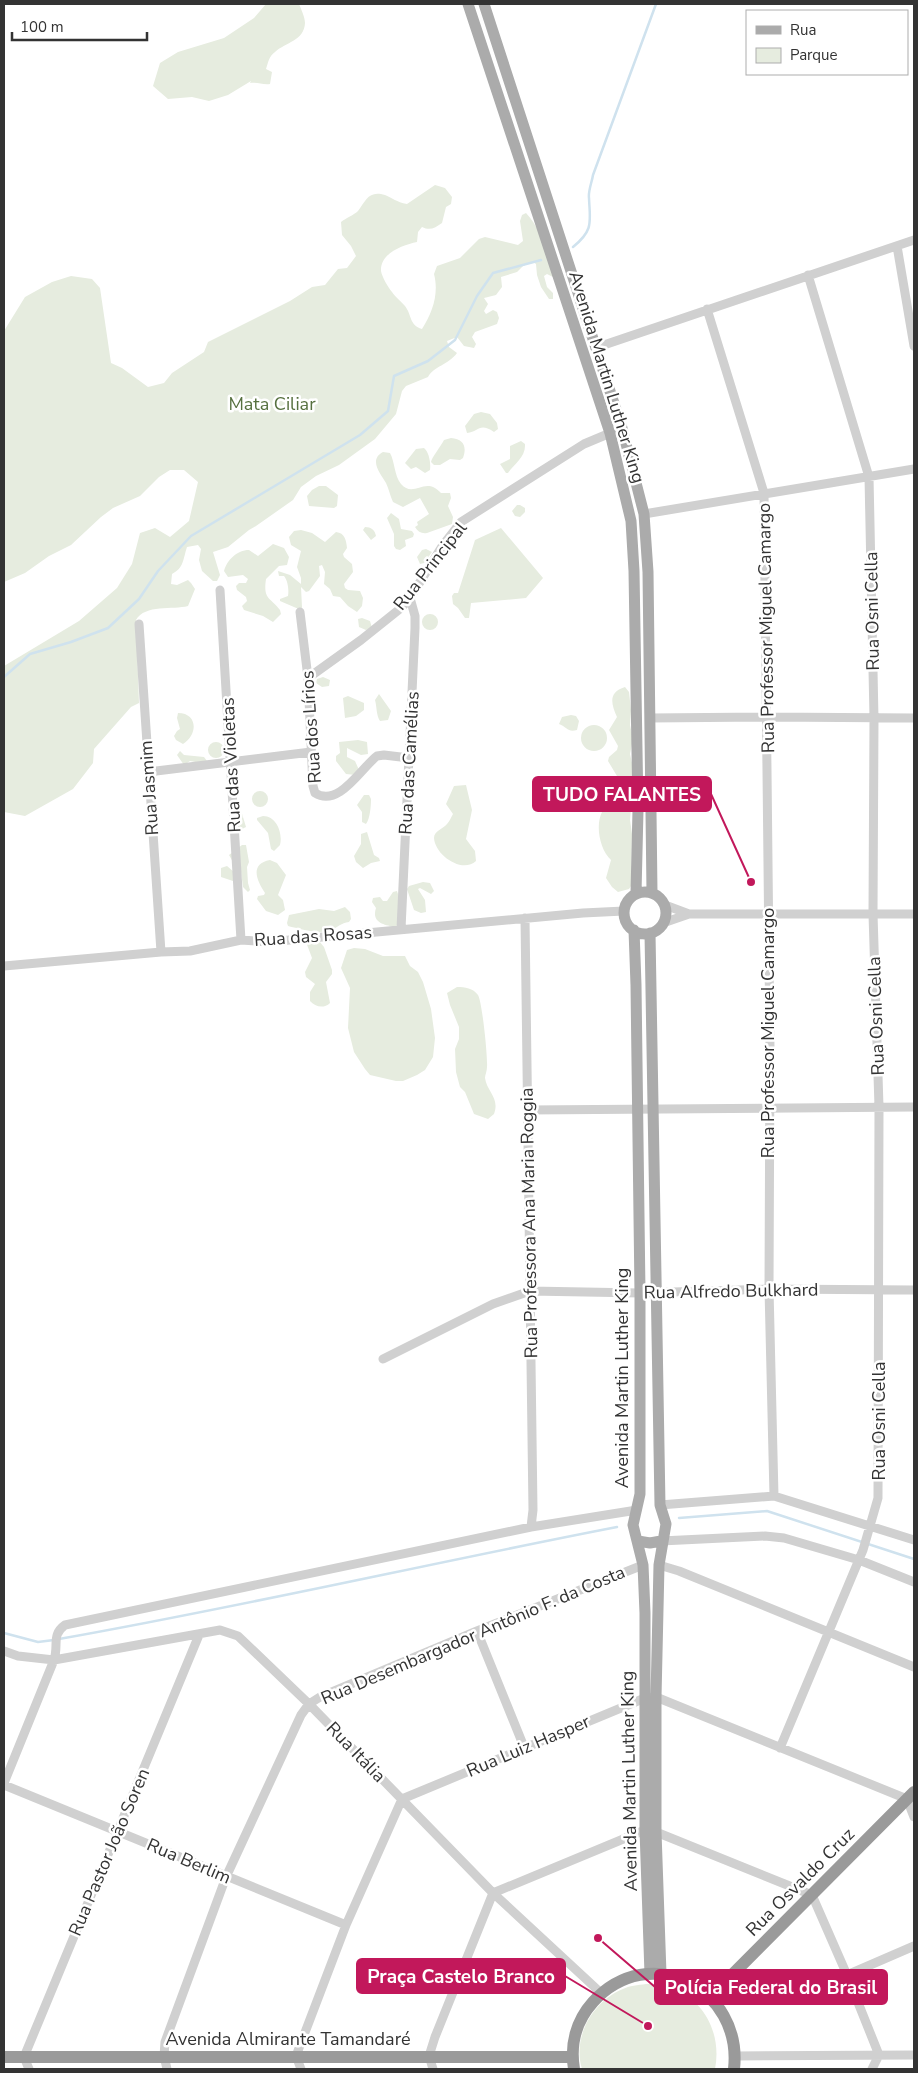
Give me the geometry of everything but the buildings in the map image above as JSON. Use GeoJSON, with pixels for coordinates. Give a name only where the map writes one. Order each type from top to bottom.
{"type":"FeatureCollection","features":[{"type":"Feature","properties":{"kind":"highway","name":"Rua Osvaldo Cruz"},"geometry":{"type":"LineString","coordinates":[[710,1996],[911,1795]]}},
{"type":"Feature","properties":{"kind":"highway"},"geometry":{"type":"LineString","coordinates":[[573,2063],[575,2033],[578,2025],[585,2011],[601,1993],[616,1983],[633,1976],[656,1974],[687,1982],[710,1996],[721,2009],[734,2039],[736,2056],[734,2069]]}},
{"type":"Feature","properties":{"kind":"highway","name":"Avenida Almirante Tamandaré"},"geometry":{"type":"LineString","coordinates":[[4,2057],[429,2056],[573,2063]]}},
{"type":"Feature","properties":{"kind":"main road","name":"Avenida Martin Luther King"},"geometry":{"type":"LineString","coordinates":[[468,4],[610,433],[631,521],[634,571],[638,810],[636,893]]}},
{"type":"Feature","properties":{"kind":"main road","name":"Avenida Martin Luther King"},"geometry":{"type":"LineString","coordinates":[[484,4],[622,428],[644,514],[648,572],[652,892]]}},
{"type":"Feature","properties":{"kind":"main road"},"geometry":{"type":"LineString","coordinates":[[634,571],[648,572]]}},
{"type":"Feature","properties":{"kind":"main road"},"geometry":{"type":"LineString","coordinates":[[652,892],[660,897],[665,905],[666,914],[663,923],[655,931],[639,933],[634,930],[625,918],[624,911],[630,897],[636,893],[652,892]]}},
{"type":"Feature","properties":{"kind":"main road","name":"Avenida Martin Luther King"},"geometry":{"type":"LineString","coordinates":[[634,930],[640,1293],[640,1494],[633,1526],[643,1565],[651,1698],[651,1831],[656,1974]]}},
{"type":"Feature","properties":{"kind":"main road","name":"Avenida Martin Luther King"},"geometry":{"type":"LineString","coordinates":[[650,933],[657,1406],[660,1505],[666,1524],[659,1565],[658,1612],[651,1698]]}},
{"type":"Feature","properties":{"kind":"main road"},"geometry":{"type":"LineString","coordinates":[[640,1406],[657,1406]]}},
{"type":"Feature","properties":{"kind":"main road"},"geometry":{"type":"LineString","coordinates":[[636,1510],[648,1505],[660,1505]]}},
{"type":"Feature","properties":{"kind":"main road"},"geometry":{"type":"LineString","coordinates":[[638,1541],[650,1544],[662,1541]]}},
{"type":"Feature","properties":{"kind":"main road"},"geometry":{"type":"LineString","coordinates":[[645,1613],[658,1612]]}},
{"type":"Feature","properties":{"kind":"street"},"geometry":{"type":"LineString","coordinates":[[595,348],[914,240]]}},
{"type":"Feature","properties":{"kind":"street"},"geometry":{"type":"LineString","coordinates":[[897,246],[914,346]]}},
{"type":"Feature","properties":{"kind":"street","name":"Rua Osni Cella"},"geometry":{"type":"LineString","coordinates":[[780,1748],[863,1550],[871,1529],[878,1498],[879,1107],[873,914],[874,718],[870,476],[808,275]]}},
{"type":"Feature","properties":{"kind":"street","name":"Rua Professor Miguel Camargo"},"geometry":{"type":"LineString","coordinates":[[707,309],[764,493],[767,915],[770,1049],[770,1289],[774,1496]]}},
{"type":"Feature","properties":{"kind":"street","name":"Rua Principal"},"geometry":{"type":"LineString","coordinates":[[308,678],[361,640],[401,608],[410,598],[443,545],[461,522],[584,444],[622,428]]}},
{"type":"Feature","properties":{"kind":"street"},"geometry":{"type":"LineString","coordinates":[[644,514],[914,469]]}},
{"type":"Feature","properties":{"kind":"street","name":"Rua das Violetas"},"geometry":{"type":"LineString","coordinates":[[220,590],[240,940]]}},
{"type":"Feature","properties":{"kind":"street","name":"Rua das Camélias"},"geometry":{"type":"LineString","coordinates":[[402,929],[415,628],[415,616],[410,598]]}},
{"type":"Feature","properties":{"kind":"street","name":"Rua dos Lírios"},"geometry":{"type":"LineString","coordinates":[[300,612],[308,678],[313,786],[315,793],[325,796],[344,790],[377,756],[409,758]]}},
{"type":"Feature","properties":{"kind":"street","name":"Rua Jasmim"},"geometry":{"type":"LineString","coordinates":[[139,624],[160,952]]}},
{"type":"Feature","properties":{"kind":"street"},"geometry":{"type":"LineString","coordinates":[[650,718],[914,718]]}},
{"type":"Feature","properties":{"kind":"street"},"geometry":{"type":"LineString","coordinates":[[148,772],[311,752]]}},
{"type":"Feature","properties":{"kind":"street"},"geometry":{"type":"LineString","coordinates":[[665,905],[689,914],[914,914]]}},
{"type":"Feature","properties":{"kind":"street","name":"Rua das Rosas"},"geometry":{"type":"LineString","coordinates":[[4,966],[199,950],[240,940],[268,942],[525,918],[624,911]]}},
{"type":"Feature","properties":{"kind":"street"},"geometry":{"type":"LineString","coordinates":[[663,923],[689,914]]}},
{"type":"Feature","properties":{"kind":"street","name":"Rua Professora Ana Maria Roggia"},"geometry":{"type":"LineString","coordinates":[[525,918],[533,1502],[531,1527]]}},
{"type":"Feature","properties":{"kind":"street"},"geometry":{"type":"LineString","coordinates":[[528,1110],[914,1107]]}},
{"type":"Feature","properties":{"kind":"street","name":"Rua Alfredo Bulkhard"},"geometry":{"type":"LineString","coordinates":[[382,1359],[493,1304],[530,1291],[655,1293],[770,1289],[914,1290]]}},
{"type":"Feature","properties":{"kind":"street"},"geometry":{"type":"LineString","coordinates":[[660,1505],[774,1496],[871,1529],[914,1540]]}},
{"type":"Feature","properties":{"kind":"street"},"geometry":{"type":"LineString","coordinates":[[4,1784],[54,1660],[58,1630],[65,1625],[531,1527],[636,1510]]}},
{"type":"Feature","properties":{"kind":"street"},"geometry":{"type":"LineString","coordinates":[[662,1541],[765,1536],[784,1538],[859,1560],[914,1582]]}},
{"type":"Feature","properties":{"kind":"street","name":"Rua Desembargador Antônio F. da Costa"},"geometry":{"type":"LineString","coordinates":[[167,2069],[164,2056],[165,2042],[226,1877],[301,1715],[310,1704],[477,1631],[643,1565]]}},
{"type":"Feature","properties":{"kind":"street"},"geometry":{"type":"LineString","coordinates":[[659,1565],[679,1571],[914,1666]]}},
{"type":"Feature","properties":{"kind":"street","name":"Rua Itália"},"geometry":{"type":"LineString","coordinates":[[4,1650],[18,1656],[54,1660],[220,1630],[238,1636],[310,1704],[493,1893],[601,1993]]}},
{"type":"Feature","properties":{"kind":"street"},"geometry":{"type":"LineString","coordinates":[[477,1631],[524,1747]]}},
{"type":"Feature","properties":{"kind":"street","name":"Rua Pastor João Soren"},"geometry":{"type":"LineString","coordinates":[[24,2056],[199,1635]]}},
{"type":"Feature","properties":{"kind":"street"},"geometry":{"type":"LineString","coordinates":[[651,1698],[780,1748],[911,1795],[914,1817]]}},
{"type":"Feature","properties":{"kind":"street","name":"Rua Luiz Hasper"},"geometry":{"type":"LineString","coordinates":[[402,1799],[524,1747],[651,1698]]}},
{"type":"Feature","properties":{"kind":"street","name":"Rua Berlim"},"geometry":{"type":"LineString","coordinates":[[4,1784],[346,1925]]}},
{"type":"Feature","properties":{"kind":"street"},"geometry":{"type":"LineString","coordinates":[[301,2069],[296,2056],[346,1925],[402,1799]]}},
{"type":"Feature","properties":{"kind":"street"},"geometry":{"type":"LineString","coordinates":[[433,2069],[429,2056],[435,2037],[493,1893],[651,1831],[812,1895],[847,1975],[878,2055],[872,2069]]}},
{"type":"Feature","properties":{"kind":"street"},"geometry":{"type":"LineString","coordinates":[[847,1975],[914,1946]]}},
{"type":"Feature","properties":{"kind":"street"},"geometry":{"type":"LineString","coordinates":[[736,2056],[914,2055]]}},
{"type":"Feature","properties":{"kind":"street"},"geometry":{"type":"LineString","coordinates":[[24,2056],[29,2069]]}},
{"type":"Feature","properties":{"kind":"green space"},"geometry":{"type":"Polygon","coordinates":[[[266,4],[299,4],[305,23],[304,29],[298,37],[279,49],[270,58],[266,69],[272,72],[270,84],[250,83],[251,81],[228,95],[209,101],[192,97],[168,99],[153,86],[160,63],[178,52],[224,38],[254,18],[266,4]]]}},
{"type":"Feature","properties":{"kind":"green space","name":"Mata Ciliar"},"geometry":{"type":"Polygon","coordinates":[[[435,185],[445,188],[452,197],[451,204],[446,207],[442,223],[428,229],[422,227],[418,232],[417,242],[405,245],[388,255],[384,259],[381,271],[385,282],[393,294],[405,306],[415,325],[422,329],[432,309],[436,288],[434,274],[437,266],[460,258],[479,239],[485,237],[518,245],[523,241],[520,221],[522,215],[526,213],[540,235],[550,261],[555,278],[547,274],[544,276],[547,287],[553,293],[553,299],[549,299],[541,287],[536,264],[533,262],[523,266],[517,272],[501,277],[502,287],[496,295],[484,298],[488,304],[484,311],[486,314],[493,310],[497,312],[499,318],[497,324],[475,332],[472,337],[476,344],[474,348],[464,346],[457,337],[447,341],[449,347],[457,353],[434,370],[428,377],[406,386],[402,391],[396,414],[375,439],[339,465],[316,476],[301,487],[293,500],[228,547],[213,552],[220,575],[217,581],[213,581],[202,571],[199,560],[201,549],[198,545],[187,547],[181,566],[172,574],[171,584],[177,585],[188,580],[191,583],[195,589],[188,606],[152,610],[140,615],[136,620],[139,703],[131,707],[94,749],[93,763],[73,789],[25,816],[4,812],[4,666],[79,621],[117,588],[132,564],[140,533],[155,528],[170,537],[189,521],[198,482],[184,470],[170,470],[159,477],[140,496],[113,508],[101,517],[71,545],[49,556],[25,573],[4,582],[4,331],[25,297],[52,282],[71,276],[92,279],[100,288],[111,363],[122,368],[148,387],[164,383],[172,373],[204,352],[208,342],[290,301],[312,287],[325,285],[338,269],[347,268],[356,256],[342,235],[341,222],[358,211],[368,197],[380,194],[407,204],[435,185]]]}},
{"type":"Feature","properties":{"kind":"green space"},"geometry":{"type":"Polygon","coordinates":[[[481,412],[490,414],[497,423],[498,429],[494,432],[482,428],[467,433],[465,426],[474,414],[481,412]]]}},
{"type":"Feature","properties":{"kind":"green space"},"geometry":{"type":"Polygon","coordinates":[[[451,438],[462,442],[465,450],[463,458],[460,460],[450,459],[440,465],[434,465],[431,462],[435,454],[444,440],[451,438]]]}},
{"type":"Feature","properties":{"kind":"green space"},"geometry":{"type":"Polygon","coordinates":[[[521,441],[525,444],[524,453],[506,473],[500,464],[510,459],[510,446],[521,441]]]}},
{"type":"Feature","properties":{"kind":"green space"},"geometry":{"type":"Polygon","coordinates":[[[424,448],[430,464],[430,470],[425,473],[416,467],[411,469],[405,463],[416,449],[424,448]]]}},
{"type":"Feature","properties":{"kind":"green space"},"geometry":{"type":"Polygon","coordinates":[[[383,452],[390,453],[399,480],[406,488],[415,489],[430,486],[441,493],[450,493],[451,498],[448,506],[453,517],[452,524],[427,533],[417,530],[415,527],[418,525],[417,522],[429,514],[420,498],[403,507],[393,502],[376,463],[376,459],[383,452]]]}},
{"type":"Feature","properties":{"kind":"green space"},"geometry":{"type":"Polygon","coordinates":[[[319,486],[326,486],[338,495],[337,506],[334,508],[309,506],[307,496],[319,486]]]}},
{"type":"Feature","properties":{"kind":"green space"},"geometry":{"type":"Polygon","coordinates":[[[517,505],[525,508],[525,512],[520,517],[515,516],[512,511],[517,505]]]}},
{"type":"Feature","properties":{"kind":"green space"},"geometry":{"type":"Polygon","coordinates":[[[391,513],[399,519],[401,529],[412,531],[414,534],[413,537],[405,540],[406,546],[400,550],[394,546],[394,534],[387,518],[391,513]]]}},
{"type":"Feature","properties":{"kind":"green space"},"geometry":{"type":"Polygon","coordinates":[[[365,527],[371,528],[375,532],[376,536],[371,540],[363,530],[365,527]]]}},
{"type":"Feature","properties":{"kind":"green space"},"geometry":{"type":"Polygon","coordinates":[[[501,528],[543,578],[526,598],[471,603],[469,618],[465,618],[453,604],[452,596],[454,593],[458,593],[475,540],[501,528]]]}},
{"type":"Feature","properties":{"kind":"green space"},"geometry":{"type":"Polygon","coordinates":[[[301,530],[312,533],[325,542],[336,532],[343,535],[347,548],[343,554],[352,564],[353,572],[344,584],[345,588],[360,591],[363,598],[362,606],[357,612],[340,597],[333,596],[330,589],[324,584],[325,572],[322,565],[319,566],[320,576],[309,591],[306,592],[301,587],[301,610],[280,601],[280,599],[288,596],[288,588],[284,576],[279,576],[278,571],[290,575],[301,584],[297,567],[301,551],[291,545],[289,537],[294,531],[301,530]]]}},
{"type":"Feature","properties":{"kind":"green space"},"geometry":{"type":"Polygon","coordinates":[[[273,544],[284,548],[289,557],[287,565],[279,566],[266,579],[266,595],[280,610],[281,614],[273,622],[263,616],[244,610],[242,606],[247,601],[246,597],[237,590],[236,586],[239,583],[246,583],[248,579],[243,575],[228,577],[224,571],[230,560],[240,552],[249,550],[258,556],[273,544]]]}},
{"type":"Feature","properties":{"kind":"green space"},"geometry":{"type":"Polygon","coordinates":[[[426,549],[432,552],[424,563],[420,564],[417,557],[422,550],[426,549]]]}},
{"type":"Feature","properties":{"kind":"green space"},"geometry":{"type":"Polygon","coordinates":[[[427,614],[433,614],[438,619],[436,628],[427,630],[422,625],[422,619],[427,614]]]}},
{"type":"Feature","properties":{"kind":"green space"},"geometry":{"type":"Polygon","coordinates":[[[362,618],[370,621],[372,628],[366,630],[359,627],[358,619],[362,618]]]}},
{"type":"Feature","properties":{"kind":"green space"},"geometry":{"type":"Polygon","coordinates":[[[323,677],[330,680],[329,686],[322,687],[316,683],[317,679],[323,677]]]}},
{"type":"Feature","properties":{"kind":"green space"},"geometry":{"type":"Polygon","coordinates":[[[625,687],[629,692],[631,710],[630,725],[633,739],[630,754],[634,772],[630,820],[632,834],[631,886],[629,889],[618,892],[606,878],[611,860],[601,844],[599,824],[602,812],[617,807],[613,798],[613,792],[620,785],[620,781],[608,761],[618,746],[609,730],[617,717],[612,703],[613,695],[625,687]]]}},
{"type":"Feature","properties":{"kind":"green space"},"geometry":{"type":"Polygon","coordinates":[[[379,694],[391,711],[388,720],[380,721],[378,716],[375,700],[379,694]]]}},
{"type":"Feature","properties":{"kind":"green space"},"geometry":{"type":"Polygon","coordinates":[[[348,696],[364,703],[364,710],[356,716],[345,718],[343,698],[348,696]]]}},
{"type":"Feature","properties":{"kind":"green space"},"geometry":{"type":"Polygon","coordinates":[[[178,713],[189,717],[194,725],[191,735],[183,744],[176,740],[174,736],[180,729],[177,718],[178,713]]]}},
{"type":"Feature","properties":{"kind":"green space"},"geometry":{"type":"Polygon","coordinates":[[[576,716],[579,721],[577,730],[574,731],[559,724],[562,717],[576,716]]]}},
{"type":"Feature","properties":{"kind":"green space"},"geometry":{"type":"Polygon","coordinates":[[[594,725],[604,728],[607,738],[604,748],[594,751],[584,748],[581,738],[584,728],[594,725]]]}},
{"type":"Feature","properties":{"kind":"green space"},"geometry":{"type":"Polygon","coordinates":[[[358,740],[367,742],[368,754],[361,755],[347,748],[347,757],[355,761],[359,770],[356,775],[346,774],[336,761],[336,756],[340,753],[339,742],[358,740]]]}},
{"type":"Feature","properties":{"kind":"green space"},"geometry":{"type":"Polygon","coordinates":[[[216,742],[224,750],[216,758],[208,750],[216,742]]]}},
{"type":"Feature","properties":{"kind":"green space"},"geometry":{"type":"Polygon","coordinates":[[[180,751],[184,755],[204,757],[207,761],[201,763],[190,761],[184,765],[177,755],[180,751]]]}},
{"type":"Feature","properties":{"kind":"green space"},"geometry":{"type":"Polygon","coordinates":[[[466,785],[472,810],[466,839],[475,851],[476,861],[464,865],[450,861],[444,856],[439,851],[434,836],[449,822],[453,814],[446,804],[454,786],[466,785]]]}},
{"type":"Feature","properties":{"kind":"green space"},"geometry":{"type":"Polygon","coordinates":[[[260,791],[266,793],[268,799],[266,805],[260,807],[254,805],[252,799],[254,793],[260,791]]]}},
{"type":"Feature","properties":{"kind":"green space"},"geometry":{"type":"Polygon","coordinates":[[[364,795],[369,795],[371,799],[366,824],[362,822],[362,812],[357,805],[364,795]]]}},
{"type":"Feature","properties":{"kind":"green space"},"geometry":{"type":"Polygon","coordinates":[[[240,807],[246,827],[242,829],[238,827],[237,809],[240,807]]]}},
{"type":"Feature","properties":{"kind":"green space"},"geometry":{"type":"Polygon","coordinates":[[[263,816],[272,819],[280,831],[280,845],[274,851],[271,849],[268,833],[257,820],[257,818],[263,816]]]}},
{"type":"Feature","properties":{"kind":"green space"},"geometry":{"type":"Polygon","coordinates":[[[367,832],[374,855],[380,861],[371,863],[363,868],[356,862],[354,856],[361,844],[361,834],[367,832]]]}},
{"type":"Feature","properties":{"kind":"green space"},"geometry":{"type":"Polygon","coordinates":[[[242,845],[246,845],[249,862],[247,867],[250,890],[248,892],[243,887],[240,864],[233,862],[229,855],[242,845]]]}},
{"type":"Feature","properties":{"kind":"green space"},"geometry":{"type":"Polygon","coordinates":[[[270,860],[277,863],[286,875],[278,895],[283,900],[285,910],[278,915],[266,911],[257,899],[258,896],[265,893],[259,883],[257,869],[263,862],[270,860]]]}},
{"type":"Feature","properties":{"kind":"green space"},"geometry":{"type":"Polygon","coordinates":[[[227,866],[234,872],[233,881],[221,877],[221,868],[227,866]]]}},
{"type":"Feature","properties":{"kind":"green space"},"geometry":{"type":"Polygon","coordinates":[[[423,882],[430,883],[434,891],[431,894],[420,888],[418,889],[425,900],[426,912],[421,913],[414,910],[407,889],[409,886],[423,882]]]}},
{"type":"Feature","properties":{"kind":"green space"},"geometry":{"type":"Polygon","coordinates":[[[397,891],[406,918],[395,927],[383,924],[377,920],[375,917],[376,908],[372,902],[373,898],[380,897],[383,901],[387,901],[393,892],[397,891]]]}},
{"type":"Feature","properties":{"kind":"green space"},"geometry":{"type":"Polygon","coordinates":[[[345,907],[350,912],[351,919],[349,922],[331,930],[321,932],[310,931],[288,926],[287,923],[289,915],[319,909],[334,911],[345,907]]]}},
{"type":"Feature","properties":{"kind":"green space"},"geometry":{"type":"Polygon","coordinates":[[[319,941],[324,947],[332,970],[332,974],[326,982],[330,1003],[322,1007],[310,1001],[310,992],[315,984],[306,977],[305,972],[312,958],[306,942],[319,941]]]}},
{"type":"Feature","properties":{"kind":"green space"},"geometry":{"type":"Polygon","coordinates":[[[354,948],[365,949],[383,956],[405,956],[410,966],[418,972],[423,982],[431,1009],[435,1038],[433,1057],[425,1070],[417,1075],[403,1081],[396,1081],[370,1075],[354,1052],[348,1028],[350,988],[341,968],[347,950],[354,948]]]}},
{"type":"Feature","properties":{"kind":"green space"},"geometry":{"type":"Polygon","coordinates":[[[457,987],[471,989],[480,999],[487,1053],[485,1078],[495,1104],[494,1114],[488,1119],[474,1114],[465,1092],[460,1087],[456,1072],[455,1049],[459,1039],[459,1027],[447,993],[457,987]]]}},
{"type":"Feature","properties":{"kind":"green space"},"geometry":{"type":"Polygon","coordinates":[[[646,1984],[663,1985],[681,1992],[701,2009],[708,2019],[716,2043],[715,2069],[582,2069],[580,2045],[583,2033],[594,2011],[612,1995],[623,1989],[646,1984]]]}},
{"type":"Feature","properties":{"kind":"waterway"},"geometry":{"type":"LineString","coordinates":[[573,247],[588,230],[590,220],[589,192],[593,175],[656,4]]}},
{"type":"Feature","properties":{"kind":"waterway"},"geometry":{"type":"LineString","coordinates":[[4,677],[30,654],[71,642],[108,628],[139,599],[158,571],[191,536],[360,435],[388,411],[394,376],[428,361],[455,340],[477,296],[493,273],[541,260]]}},
{"type":"Feature","properties":{"kind":"waterway"},"geometry":{"type":"LineString","coordinates":[[679,1518],[767,1511],[914,1559]]}},
{"type":"Feature","properties":{"kind":"waterway"},"geometry":{"type":"LineString","coordinates":[[59,1639],[199,1613],[617,1527]]}},
{"type":"Feature","properties":{"kind":"waterway"},"geometry":{"type":"LineString","coordinates":[[4,1633],[38,1642],[54,1640]]}},
{"type":"Feature","properties":{"kind":"place","name":"TUDO FALANTES"},"geometry":{"type":"Point","coordinates":[751,882]}},
{"type":"Feature","properties":{"kind":"place","name":"Polícia Federal do Brasil"},"geometry":{"type":"Point","coordinates":[598,1938]}},
{"type":"Feature","properties":{"kind":"place","name":"Praça Castelo Branco"},"geometry":{"type":"Point","coordinates":[648,2026]}}]}
